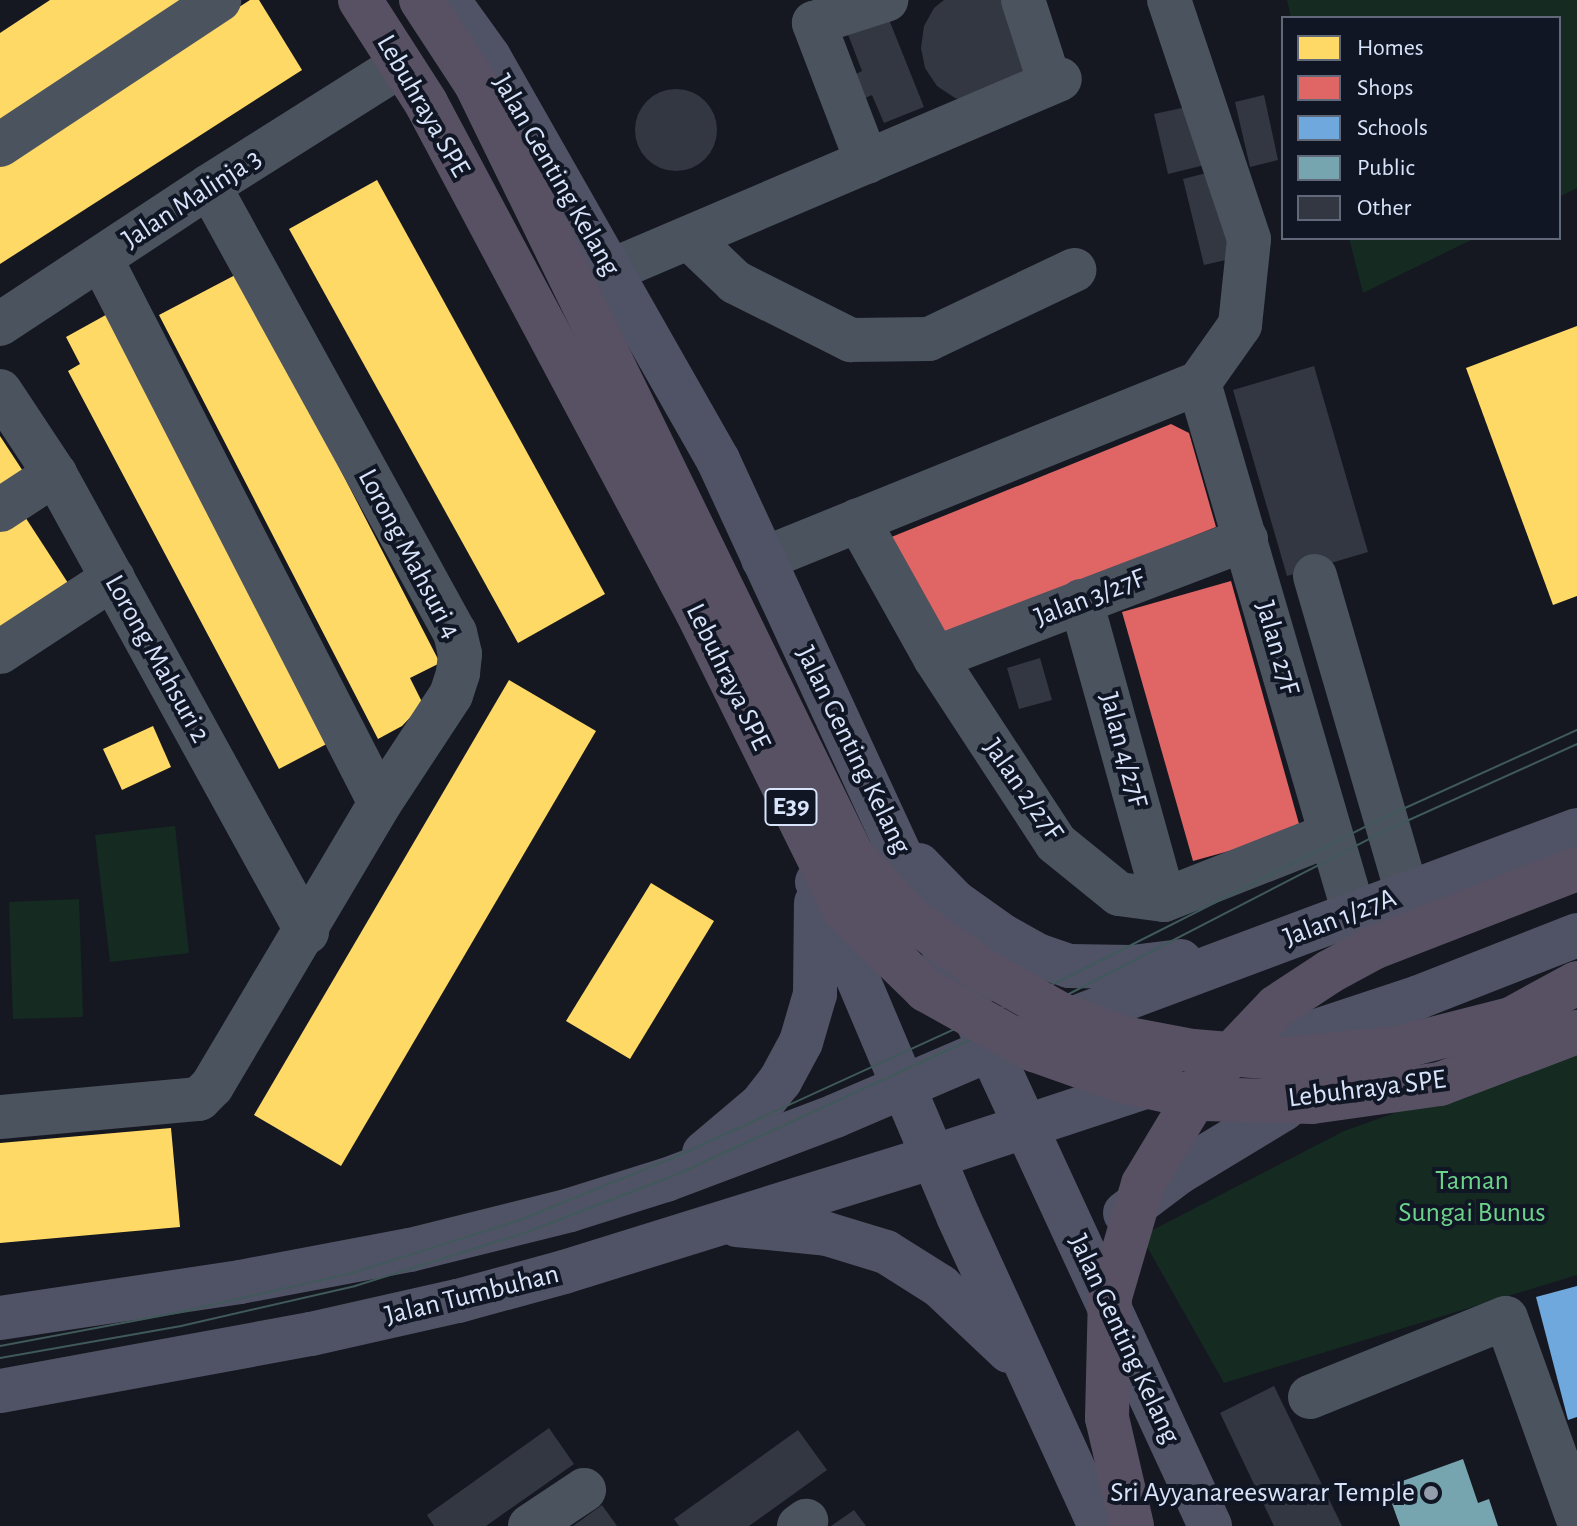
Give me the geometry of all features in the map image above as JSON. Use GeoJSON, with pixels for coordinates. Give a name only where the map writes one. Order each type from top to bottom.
{"type":"FeatureCollection","features":[{"type":"Feature","properties":{"kind":"highway","name":"Lebuhraya SPE"},"geometry":{"type":"LineString","coordinates":[[360,0],[426,103],[690,598],[844,910],[926,990],[1034,1050],[1122,1081],[1204,1099],[1312,1102],[1440,1084],[1577,1032]]}},
{"type":"Feature","properties":{"kind":"highway","name":"Lebuhraya SPE"},"geometry":{"type":"LineString","coordinates":[[421,0],[476,84],[852,855],[910,918],[979,968],[1060,1014],[1124,1038],[1193,1051],[1289,1059],[1397,1048],[1511,1019],[1577,983]]}},
{"type":"Feature","properties":{"kind":"highway"},"geometry":{"type":"LineString","coordinates":[[1132,1526],[1107,1418],[1110,1297],[1143,1184],[1204,1083],[1276,1007],[1329,972],[1373,948],[1577,869]]}},
{"type":"Feature","properties":{"kind":"main road"},"geometry":{"type":"LineString","coordinates":[[342,0],[384,76],[545,342],[694,627],[815,877],[902,1087],[1100,1526]]}},
{"type":"Feature","properties":{"kind":"main road","name":"Jalan Genting Kelang"},"geometry":{"type":"LineString","coordinates":[[448,0],[489,57],[718,460],[1210,1526]]}},
{"type":"Feature","properties":{"kind":"main road","name":"Jalan 1/27A"},"geometry":{"type":"LineString","coordinates":[[902,1087],[991,1049],[1577,830]]}},
{"type":"Feature","properties":{"kind":"main road"},"geometry":{"type":"LineString","coordinates":[[894,836],[937,885],[965,909],[1037,955],[1069,966],[1132,967],[1265,947]]}},
{"type":"Feature","properties":{"kind":"main road"},"geometry":{"type":"LineString","coordinates":[[666,1180],[751,1115],[780,1081],[791,1061],[815,994],[815,877]]}},
{"type":"Feature","properties":{"kind":"main road"},"geometry":{"type":"LineString","coordinates":[[933,1157],[1419,997],[1577,935]]}},
{"type":"Feature","properties":{"kind":"main road"},"geometry":{"type":"LineString","coordinates":[[1095,1275],[1118,1218],[1178,1173],[1282,1110],[1378,1038],[1419,997]]}},
{"type":"Feature","properties":{"kind":"main road"},"geometry":{"type":"LineString","coordinates":[[1104,1007],[1083,1040],[1083,1060],[1100,1080],[1142,1088]]}},
{"type":"Feature","properties":{"kind":"main road","name":"Jalan Tumbuhan"},"geometry":{"type":"LineString","coordinates":[[0,1318],[240,1282],[492,1232],[666,1180],[835,1116],[902,1087]]}},
{"type":"Feature","properties":{"kind":"main road","name":"Jalan Tumbuhan"},"geometry":{"type":"LineString","coordinates":[[0,1391],[296,1337],[458,1301],[564,1272],[933,1157]]}},
{"type":"Feature","properties":{"kind":"main road"},"geometry":{"type":"LineString","coordinates":[[707,1225],[809,1231],[886,1252],[949,1293],[1030,1373]]}},
{"type":"Feature","properties":{"kind":"street"},"geometry":{"type":"LineString","coordinates":[[0,145],[219,0]]}},
{"type":"Feature","properties":{"kind":"street"},"geometry":{"type":"LineString","coordinates":[[867,162],[814,23],[886,0]]}},
{"type":"Feature","properties":{"kind":"street"},"geometry":{"type":"LineString","coordinates":[[610,271],[1055,81],[1023,0]]}},
{"type":"Feature","properties":{"kind":"street"},"geometry":{"type":"LineString","coordinates":[[763,559],[1199,383],[1240,325],[1249,239],[1169,0]]}},
{"type":"Feature","properties":{"kind":"street","name":"Jalan Malinja 3"},"geometry":{"type":"LineString","coordinates":[[0,324],[209,186],[384,76]]}},
{"type":"Feature","properties":{"kind":"street","name":"Lorong Mahsuri 4"},"geometry":{"type":"LineString","coordinates":[[0,1117],[199,1099],[212,1086],[307,932],[380,803],[451,695],[460,654],[455,633],[209,186]]}},
{"type":"Feature","properties":{"kind":"street"},"geometry":{"type":"LineString","coordinates":[[689,238],[735,282],[851,340],[929,339],[1074,270]]}},
{"type":"Feature","properties":{"kind":"street"},"geometry":{"type":"LineString","coordinates":[[101,259],[380,803]]}},
{"type":"Feature","properties":{"kind":"street","name":"Jalan 27F"},"geometry":{"type":"LineString","coordinates":[[1199,383],[1354,913]]}},
{"type":"Feature","properties":{"kind":"street","name":"Lorong Mahsuri 2"},"geometry":{"type":"LineString","coordinates":[[0,391],[55,474],[307,932]]}},
{"type":"Feature","properties":{"kind":"street"},"geometry":{"type":"LineString","coordinates":[[0,510],[55,474]]}},
{"type":"Feature","properties":{"kind":"street","name":"Jalan 2/27F"},"geometry":{"type":"LineString","coordinates":[[858,520],[935,658],[1056,843],[1119,894],[1164,900],[1329,835]]}},
{"type":"Feature","properties":{"kind":"street","name":"Jalan 3/27F"},"geometry":{"type":"LineString","coordinates":[[935,658],[1246,539]]}},
{"type":"Feature","properties":{"kind":"street"},"geometry":{"type":"LineString","coordinates":[[1315,576],[1407,892]]}},
{"type":"Feature","properties":{"kind":"street"},"geometry":{"type":"LineString","coordinates":[[0,652],[113,578]]}},
{"type":"Feature","properties":{"kind":"street","name":"Jalan 4/27F"},"geometry":{"type":"LineString","coordinates":[[1081,601],[1164,900]]}},
{"type":"Feature","properties":{"kind":"street"},"geometry":{"type":"LineString","coordinates":[[1310,1397],[1506,1318],[1577,1516]]}},
{"type":"Feature","properties":{"kind":"street"},"geometry":{"type":"LineString","coordinates":[[530,1526],[584,1490]]}},
{"type":"Feature","properties":{"kind":"green space"},"geometry":{"type":"Polygon","coordinates":[[[1287,0],[1577,0],[1577,188],[1561,196],[1561,16],[1291,16],[1287,0]]]}},
{"type":"Feature","properties":{"kind":"green space"},"geometry":{"type":"Polygon","coordinates":[[[1350,240],[1471,240],[1363,293],[1350,240]]]}},
{"type":"Feature","properties":{"kind":"green space"},"geometry":{"type":"Polygon","coordinates":[[[175,826],[189,953],[110,962],[95,835],[175,826]]]}},
{"type":"Feature","properties":{"kind":"green space"},"geometry":{"type":"Polygon","coordinates":[[[79,899],[83,1017],[13,1019],[9,902],[79,899]]]}},
{"type":"Feature","properties":{"kind":"green space","name":"Taman Sungai Bunus"},"geometry":{"type":"Polygon","coordinates":[[[1577,1048],[1577,1275],[1224,1383],[1141,1236],[1344,1131],[1577,1048]]]}},
{"type":"Feature","properties":{"kind":"building: Homes"},"geometry":{"type":"Polygon","coordinates":[[[50,0],[216,0],[0,143],[0,33],[50,0]]]}},
{"type":"Feature","properties":{"kind":"building: Homes"},"geometry":{"type":"Polygon","coordinates":[[[250,0],[259,0],[302,70],[0,264],[0,161],[250,0]]]}},
{"type":"Feature","properties":{"kind":"building: Homes"},"geometry":{"type":"Polygon","coordinates":[[[377,180],[605,594],[518,643],[289,229],[377,180]]]}},
{"type":"Feature","properties":{"kind":"building: Homes"},"geometry":{"type":"Polygon","coordinates":[[[239,273],[440,663],[410,678],[423,704],[402,726],[378,739],[159,315],[239,273]]]}},
{"type":"Feature","properties":{"kind":"building: Homes"},"geometry":{"type":"Polygon","coordinates":[[[131,301],[357,728],[279,769],[68,371],[80,364],[66,337],[131,301]]]}},
{"type":"Feature","properties":{"kind":"building: Homes"},"geometry":{"type":"Polygon","coordinates":[[[1577,326],[1577,596],[1553,605],[1466,368],[1577,326]]]}},
{"type":"Feature","properties":{"kind":"building: Homes"},"geometry":{"type":"Polygon","coordinates":[[[0,436],[32,485],[0,506],[0,436]]]}},
{"type":"Feature","properties":{"kind":"building: Homes"},"geometry":{"type":"Polygon","coordinates":[[[16,503],[68,583],[0,628],[0,513],[16,503]]]}},
{"type":"Feature","properties":{"kind":"building: Homes"},"geometry":{"type":"Polygon","coordinates":[[[509,680],[596,731],[341,1166],[254,1115],[509,680]]]}},
{"type":"Feature","properties":{"kind":"building: Homes"},"geometry":{"type":"Polygon","coordinates":[[[153,726],[171,767],[122,790],[103,749],[153,726]]]}},
{"type":"Feature","properties":{"kind":"building: Homes"},"geometry":{"type":"Polygon","coordinates":[[[651,883],[714,921],[630,1059],[566,1021],[651,883]]]}},
{"type":"Feature","properties":{"kind":"building: Homes"},"geometry":{"type":"Polygon","coordinates":[[[171,1128],[180,1227],[0,1243],[0,1143],[171,1128]]]}},
{"type":"Feature","properties":{"kind":"building: Shops"},"geometry":{"type":"Polygon","coordinates":[[[1171,424],[1189,433],[1216,527],[941,638],[884,540],[1171,424]]]}},
{"type":"Feature","properties":{"kind":"building: Shops"},"geometry":{"type":"Polygon","coordinates":[[[1231,581],[1301,831],[1193,861],[1122,612],[1231,581]]]}},
{"type":"Feature","properties":{"kind":"building: Schools"},"geometry":{"type":"Polygon","coordinates":[[[1577,1286],[1577,1417],[1568,1420],[1536,1297],[1577,1286]]]}},
{"type":"Feature","properties":{"kind":"building: Public","name":"Sri Ayyanareeswarar Temple"},"geometry":{"type":"Polygon","coordinates":[[[1463,1459],[1478,1503],[1489,1499],[1498,1526],[1400,1526],[1386,1487],[1463,1459]]]}},
{"type":"Feature","properties":{"kind":"building: Other"},"geometry":{"type":"Polygon","coordinates":[[[944,0],[1015,0],[1029,74],[975,103],[955,98],[937,86],[925,68],[921,48],[924,26],[934,8],[944,0]]]}},
{"type":"Feature","properties":{"kind":"building: Other"},"geometry":{"type":"Polygon","coordinates":[[[884,7],[924,107],[884,123],[872,95],[863,99],[854,75],[862,71],[844,24],[884,7]]]}},
{"type":"Feature","properties":{"kind":"building: Other"},"geometry":{"type":"Polygon","coordinates":[[[676,89],[692,92],[705,101],[714,114],[717,130],[714,146],[705,159],[692,168],[676,171],[660,168],[647,159],[638,146],[635,130],[638,114],[647,101],[660,92],[676,89]]]}},
{"type":"Feature","properties":{"kind":"building: Other"},"geometry":{"type":"Polygon","coordinates":[[[1264,95],[1278,160],[1250,167],[1235,102],[1264,95]]]}},
{"type":"Feature","properties":{"kind":"building: Other"},"geometry":{"type":"Polygon","coordinates":[[[1200,104],[1213,163],[1168,174],[1154,114],[1200,104]]]}},
{"type":"Feature","properties":{"kind":"building: Other"},"geometry":{"type":"Polygon","coordinates":[[[1222,169],[1243,256],[1204,265],[1183,179],[1222,169]]]}},
{"type":"Feature","properties":{"kind":"building: Other"},"geometry":{"type":"Polygon","coordinates":[[[1314,366],[1368,552],[1287,576],[1233,390],[1314,366]]]}},
{"type":"Feature","properties":{"kind":"building: Other"},"geometry":{"type":"Polygon","coordinates":[[[1040,658],[1052,700],[1019,709],[1007,668],[1040,658]]]}},
{"type":"Feature","properties":{"kind":"building: Other"},"geometry":{"type":"Polygon","coordinates":[[[1274,1386],[1342,1526],[1274,1526],[1220,1413],[1274,1386]]]}},
{"type":"Feature","properties":{"kind":"building: Other"},"geometry":{"type":"Polygon","coordinates":[[[549,1428],[574,1464],[486,1526],[434,1526],[427,1515],[549,1428]]]}},
{"type":"Feature","properties":{"kind":"building: Other"},"geometry":{"type":"Polygon","coordinates":[[[798,1430],[827,1470],[749,1526],[679,1526],[674,1519],[798,1430]]]}},
{"type":"Feature","properties":{"kind":"building: Other"},"geometry":{"type":"Polygon","coordinates":[[[602,1505],[617,1526],[573,1526],[602,1505]]]}},
{"type":"Feature","properties":{"kind":"building: Other"},"geometry":{"type":"Polygon","coordinates":[[[854,1510],[866,1526],[831,1526],[854,1510]]]}},
{"type":"Feature","properties":{"kind":"tram line"},"geometry":{"type":"LineString","coordinates":[[0,1346],[176,1313],[352,1273],[520,1220],[673,1158],[1058,982],[1383,818],[1577,730]]}},
{"type":"Feature","properties":{"kind":"tram line"},"geometry":{"type":"LineString","coordinates":[[0,1358],[181,1326],[355,1286],[530,1231],[680,1173],[1065,996],[1389,829],[1577,744]]}},
{"type":"Feature","properties":{"kind":"place","name":"Sri Ayyanareeswarar Temple"},"geometry":{"type":"Point","coordinates":[1431,1493]}}]}
